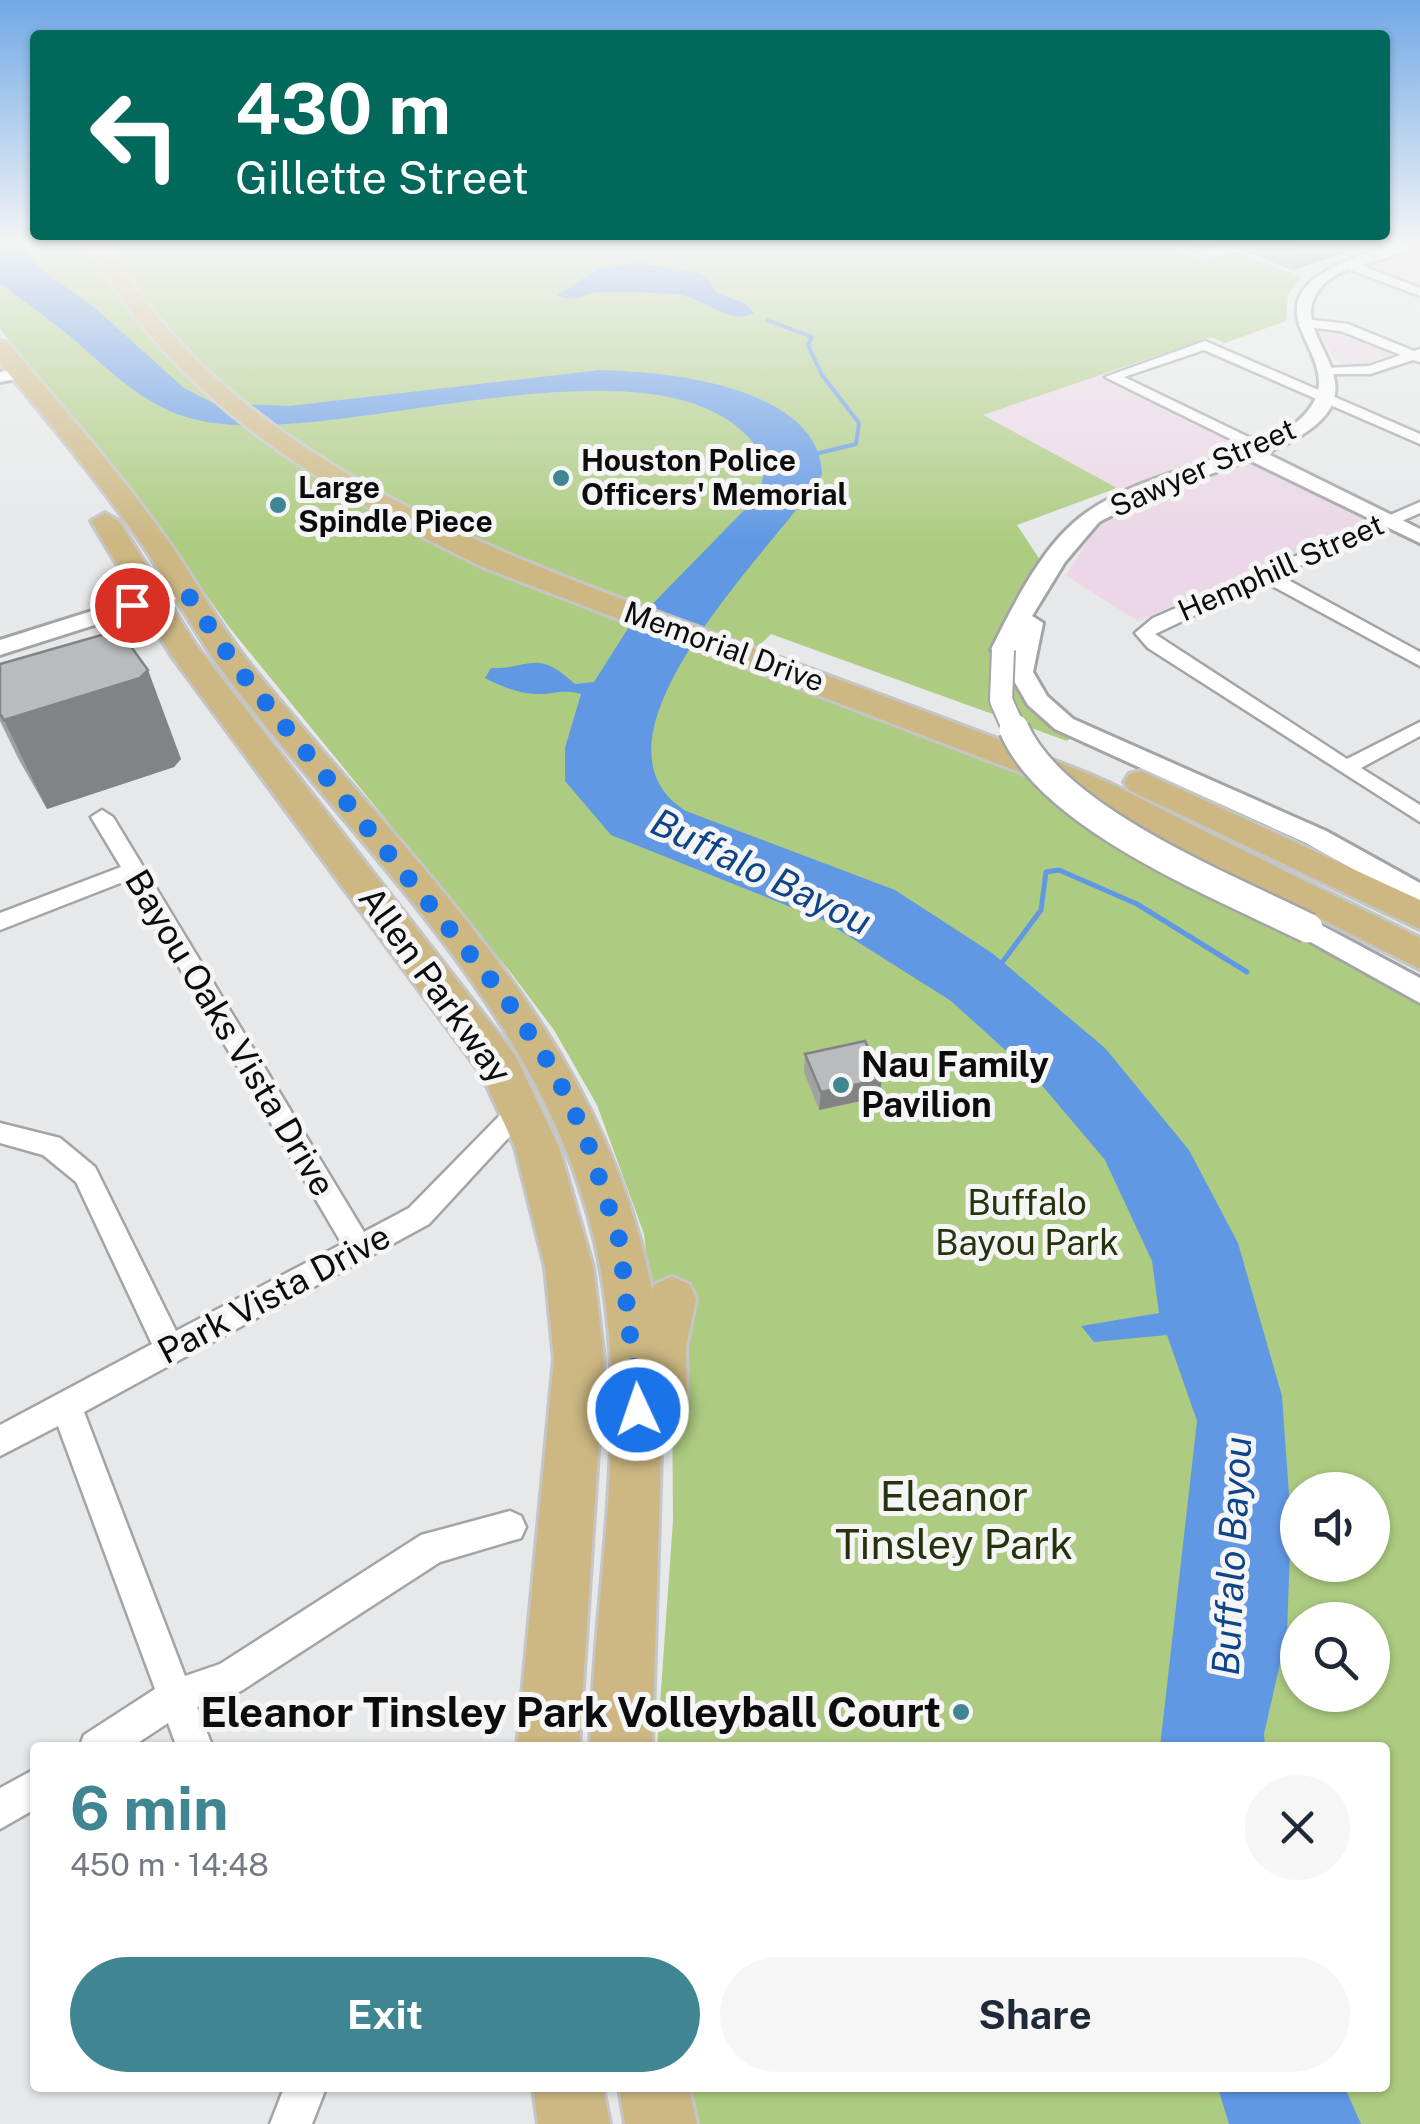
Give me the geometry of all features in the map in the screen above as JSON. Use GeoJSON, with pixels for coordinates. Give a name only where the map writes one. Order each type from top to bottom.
{"type":"FeatureCollection","features":[{"type":"Feature","properties":{"kind":"main road","name":"Memorial Drive"},"geometry":{"type":"LineString","coordinates":[[168,343],[206,379],[298,437],[399,517],[495,562],[582,586],[778,656],[1074,780],[1417,944]]}},
{"type":"Feature","properties":{"kind":"main road","name":"Allen Parkway"},"geometry":{"type":"LineString","coordinates":[[6,378],[136,516],[175,580],[236,666],[504,996],[553,1069],[585,1134],[620,1242],[637,1380],[638,1439],[621,1742]]}},
{"type":"Feature","properties":{"kind":"main road","name":"Allen Parkway"},"geometry":{"type":"LineString","coordinates":[[90,503],[115,533],[175,580],[182,648],[475,1031],[500,1066],[521,1110],[560,1224],[578,1359],[548,1742]]}},
{"type":"Feature","properties":{"kind":"main road"},"geometry":{"type":"LineString","coordinates":[[625,1627],[662,1487],[661,1347],[672,1300]]}},
{"type":"Feature","properties":{"kind":"main road"},"geometry":{"type":"LineString","coordinates":[[569,2092],[574,2124]]}},
{"type":"Feature","properties":{"kind":"main road"},"geometry":{"type":"LineString","coordinates":[[655,2092],[661,2124]]}},
{"type":"Feature","properties":{"kind":"street"},"geometry":{"type":"LineString","coordinates":[[1315,343],[1330,371],[1370,370],[1418,355]]}},
{"type":"Feature","properties":{"kind":"street"},"geometry":{"type":"LineString","coordinates":[[1386,343],[1418,355]]}},
{"type":"Feature","properties":{"kind":"street"},"geometry":{"type":"LineString","coordinates":[[1420,440],[1205,345],[1112,376],[1420,536]]}},
{"type":"Feature","properties":{"kind":"street","name":"Sawyer Street"},"geometry":{"type":"LineString","coordinates":[[1330,371],[1327,398],[1297,430],[1127,499],[1092,518],[1070,538],[1004,650],[997,694],[1006,722],[1054,783],[1124,833],[1308,928],[1420,992]]}},
{"type":"Feature","properties":{"kind":"street","name":"Hemphill Street"},"geometry":{"type":"LineString","coordinates":[[1348,767],[1154,644],[1144,633],[1159,622],[1420,507]]}},
{"type":"Feature","properties":{"kind":"street","name":"Sawyer Street"},"geometry":{"type":"LineString","coordinates":[[1048,576],[1020,661],[1024,680],[1054,718],[1112,749],[1316,837],[1420,896]]}},
{"type":"Feature","properties":{"kind":"street"},"geometry":{"type":"LineString","coordinates":[[1267,576],[1420,660]]}},
{"type":"Feature","properties":{"kind":"street"},"geometry":{"type":"LineString","coordinates":[[0,648],[175,580]]}},
{"type":"Feature","properties":{"kind":"street"},"geometry":{"type":"LineString","coordinates":[[1420,728],[1348,767],[1420,815]]}},
{"type":"Feature","properties":{"kind":"street","name":"Bayou Oaks Vista Drive"},"geometry":{"type":"LineString","coordinates":[[102,818],[359,1248]]}},
{"type":"Feature","properties":{"kind":"street"},"geometry":{"type":"LineString","coordinates":[[0,922],[133,870]]}},
{"type":"Feature","properties":{"kind":"street","name":"Park Vista Drive"},"geometry":{"type":"LineString","coordinates":[[0,1441],[418,1216],[521,1110]]}},
{"type":"Feature","properties":{"kind":"street"},"geometry":{"type":"LineString","coordinates":[[0,1132],[51,1146],[86,1175],[170,1350]]}},
{"type":"Feature","properties":{"kind":"street"},"geometry":{"type":"LineString","coordinates":[[66,1406],[193,1742]]}},
{"type":"Feature","properties":{"kind":"street"},"geometry":{"type":"LineString","coordinates":[[106,1742],[178,1696],[229,1679],[432,1547],[510,1527]]}},
{"type":"Feature","properties":{"kind":"street"},"geometry":{"type":"LineString","coordinates":[[0,1810],[30,1790]]}},
{"type":"Feature","properties":{"kind":"street"},"geometry":{"type":"LineString","coordinates":[[291,2124],[303,2092]]}},
{"type":"Feature","properties":{"kind":"shaded area"},"geometry":{"type":"Polygon","coordinates":[[[1326,343],[1371,343],[1399,355],[1347,367],[1336,360],[1326,343]]]}},
{"type":"Feature","properties":{"kind":"shaded area"},"geometry":{"type":"Polygon","coordinates":[[[1102,374],[1246,444],[1122,491],[982,415],[1102,374]]]}},
{"type":"Feature","properties":{"kind":"shaded area"},"geometry":{"type":"Polygon","coordinates":[[[1251,460],[1373,519],[1138,621],[1066,576],[1093,532],[1111,517],[1251,460]]]}},
{"type":"Feature","properties":{"kind":"green space","name":"Buffalo Bayou Park"},"geometry":{"type":"Polygon","coordinates":[[[12,343],[1193,343],[983,415],[1117,488],[1017,525],[1040,560],[991,653],[1012,664],[1023,699],[1049,724],[1072,737],[1067,741],[771,634],[742,662],[1033,776],[1420,1005],[1420,2124],[700,2124],[692,2092],[1390,2092],[1390,1742],[657,1742],[673,1520],[672,1371],[655,1331],[644,1234],[597,1105],[554,1030],[511,973],[229,627],[120,474],[12,343]]]}},
{"type":"Feature","properties":{"kind":"water","name":"Buffalo Bayou"},"geometry":{"type":"Polygon","coordinates":[[[78,343],[134,343],[184,388],[213,403],[289,406],[600,370],[698,380],[768,403],[796,421],[815,445],[822,475],[729,593],[694,642],[667,691],[652,738],[657,779],[686,811],[895,890],[992,953],[1105,1048],[1189,1150],[1238,1243],[1282,1396],[1287,1472],[1280,1472],[1280,1582],[1289,1582],[1288,1602],[1280,1602],[1280,1664],[1265,1742],[1161,1742],[1197,1421],[1167,1335],[1094,1342],[1081,1326],[1159,1313],[1152,1261],[1105,1160],[1034,1076],[951,1001],[823,920],[611,835],[565,781],[565,748],[581,694],[526,693],[485,678],[491,668],[542,663],[575,684],[594,682],[627,630],[758,496],[767,463],[725,418],[664,396],[589,391],[506,396],[260,425],[197,420],[142,396],[78,343]]]}},
{"type":"Feature","properties":{"kind":"water"},"geometry":{"type":"Polygon","coordinates":[[[1219,2092],[1347,2092],[1361,2124],[1229,2124],[1219,2092]]]}},
{"type":"Feature","properties":{"kind":"building"},"geometry":{"type":"Polygon","coordinates":[[[119,630],[148,670],[140,678],[4,720],[0,714],[0,664],[119,630]]]}},
{"type":"Feature","properties":{"kind":"building"},"geometry":{"type":"Polygon","coordinates":[[[865,1041],[882,1079],[821,1092],[805,1054],[865,1041]]]}},
{"type":"Feature","properties":{"kind":"waterway"},"geometry":{"type":"LineString","coordinates":[[809,343],[822,375],[859,423],[856,444],[811,455]]}},
{"type":"Feature","properties":{"kind":"waterway"},"geometry":{"type":"LineString","coordinates":[[998,968],[1041,910],[1046,872],[1059,870],[1137,904],[1247,972]]}},
{"type":"Feature","properties":{"kind":"place","name":"Houston Police Officers' Memorial"},"geometry":{"type":"Point","coordinates":[561,478]}},
{"type":"Feature","properties":{"kind":"place","name":"Large Spindle Piece"},"geometry":{"type":"Point","coordinates":[278,505]}},
{"type":"Feature","properties":{"kind":"place","name":"Nau Family Pavilion"},"geometry":{"type":"Point","coordinates":[841,1085]}},
{"type":"Feature","properties":{"kind":"place","name":"Eleanor Tinsley Park Volleyball Court"},"geometry":{"type":"Point","coordinates":[961,1712]}},
{"type":"Feature","properties":{"kind":"route"},"geometry":{"type":"LineString","coordinates":[[132,605],[184,589],[236,666],[504,996],[553,1069],[585,1134],[620,1242],[638,1410]]}},
{"type":"Feature","properties":{"kind":"park label","name":"Eleanor Tinsley Park"},"geometry":{"type":"Point","coordinates":[954,1520]}}]}
